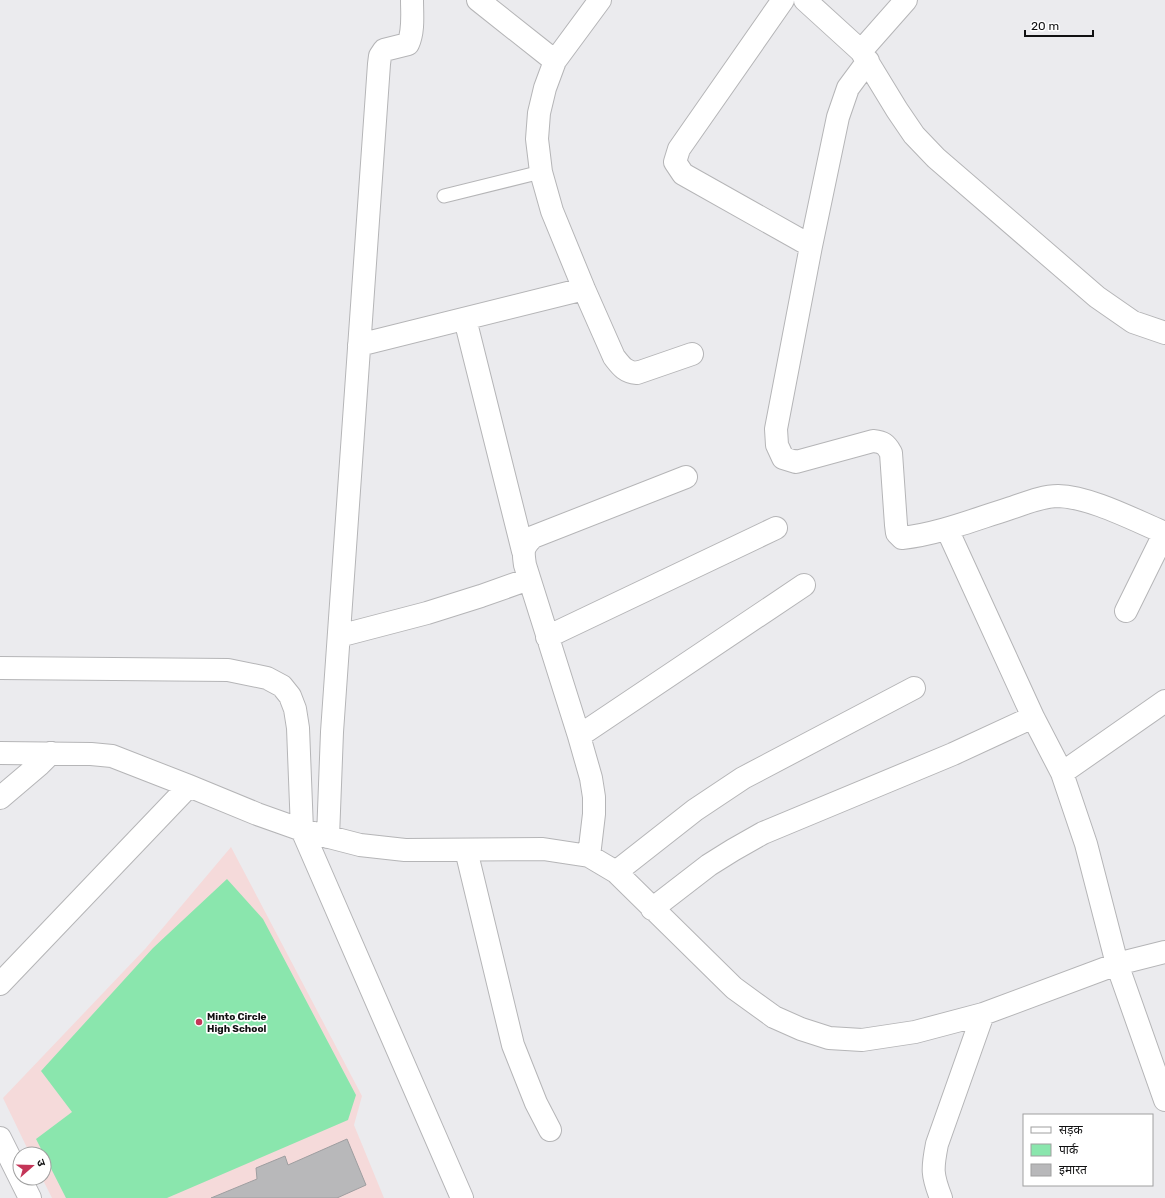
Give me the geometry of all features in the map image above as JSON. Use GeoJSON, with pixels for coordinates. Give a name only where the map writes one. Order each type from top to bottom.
{"type":"FeatureCollection","features":[{"type":"Feature","properties":{"kind":"street"},"geometry":{"type":"LineString","coordinates":[[328,837],[332,732],[379,64],[380,56],[384,50],[408,44],[412,32],[412,0]]}},
{"type":"Feature","properties":{"kind":"street"},"geometry":{"type":"LineString","coordinates":[[478,0],[555,61]]}},
{"type":"Feature","properties":{"kind":"street"},"geometry":{"type":"LineString","coordinates":[[600,0],[555,61],[545,88],[539,113],[537,139],[541,172],[552,212],[614,357],[622,367],[629,372],[637,373],[692,354]]}},
{"type":"Feature","properties":{"kind":"street"},"geometry":{"type":"LineString","coordinates":[[783,0],[679,149],[675,162],[683,174],[811,246]]}},
{"type":"Feature","properties":{"kind":"street"},"geometry":{"type":"LineString","coordinates":[[805,0],[864,56],[914,134],[936,158],[1097,297],[1133,322],[1165,333]]}},
{"type":"Feature","properties":{"kind":"street"},"geometry":{"type":"LineString","coordinates":[[906,0],[864,56],[848,88],[838,117],[811,246],[776,429],[777,445],[783,458],[796,462],[873,441],[882,442],[887,446],[891,453],[897,533],[902,538],[947,528],[1041,498],[1058,496],[1094,503],[1165,533],[1126,611]]}},
{"type":"Feature","properties":{"kind":"street"},"geometry":{"type":"LineString","coordinates":[[359,345],[584,289]]}},
{"type":"Feature","properties":{"kind":"street"},"geometry":{"type":"LineString","coordinates":[[465,319],[523,551],[525,565],[591,778],[594,797],[594,814],[589,856]]}},
{"type":"Feature","properties":{"kind":"street"},"geometry":{"type":"LineString","coordinates":[[523,551],[526,544],[533,537],[686,477]]}},
{"type":"Feature","properties":{"kind":"street"},"geometry":{"type":"LineString","coordinates":[[547,637],[776,528]]}},
{"type":"Feature","properties":{"kind":"street"},"geometry":{"type":"LineString","coordinates":[[947,528],[1033,718],[1062,773],[1086,844],[1117,964],[1165,1100]]}},
{"type":"Feature","properties":{"kind":"street"},"geometry":{"type":"LineString","coordinates":[[339,636],[454,605],[529,578]]}},
{"type":"Feature","properties":{"kind":"street"},"geometry":{"type":"LineString","coordinates":[[579,736],[804,585]]}},
{"type":"Feature","properties":{"kind":"street"},"geometry":{"type":"LineString","coordinates":[[0,668],[228,670],[267,678],[282,686],[290,696],[298,728],[302,830],[462,1198]]}},
{"type":"Feature","properties":{"kind":"street"},"geometry":{"type":"LineString","coordinates":[[616,872],[696,810],[743,778],[914,688]]}},
{"type":"Feature","properties":{"kind":"street"},"geometry":{"type":"LineString","coordinates":[[1062,773],[1165,701]]}},
{"type":"Feature","properties":{"kind":"street"},"geometry":{"type":"LineString","coordinates":[[652,909],[709,865],[732,850],[764,833],[953,754],[1033,718]]}},
{"type":"Feature","properties":{"kind":"street"},"geometry":{"type":"LineString","coordinates":[[0,753],[91,754],[112,756],[257,814],[302,830],[360,845],[405,850],[543,849],[589,856],[616,872],[734,988],[774,1017],[802,1029],[829,1038],[862,1040],[915,1032],[983,1014],[1117,964],[1165,952]]}},
{"type":"Feature","properties":{"kind":"street"},"geometry":{"type":"LineString","coordinates":[[0,798],[51,753]]}},
{"type":"Feature","properties":{"kind":"street"},"geometry":{"type":"LineString","coordinates":[[0,984],[189,786]]}},
{"type":"Feature","properties":{"kind":"street"},"geometry":{"type":"LineString","coordinates":[[466,850],[513,1045],[536,1103],[550,1130]]}},
{"type":"Feature","properties":{"kind":"street"},"geometry":{"type":"LineString","coordinates":[[941,1198],[934,1178],[933,1162],[937,1144],[983,1014]]}},
{"type":"Feature","properties":{"kind":"street"},"geometry":{"type":"LineString","coordinates":[[0,1138],[12,1162]]}},
{"type":"Feature","properties":{"kind":"street"},"geometry":{"type":"LineString","coordinates":[[24,1186],[30,1198]]}},
{"type":"Feature","properties":{"kind":"lane"},"geometry":{"type":"LineString","coordinates":[[444,196],[541,172]]}},
{"type":"Feature","properties":{"kind":"shaded area","name":"Minto Circle High School"},"geometry":{"type":"Polygon","coordinates":[[[231,847],[362,1096],[354,1125],[384,1198],[52,1198],[46,1186],[52,1186],[52,1146],[26,1146],[3,1098],[145,949],[231,847]]]}},
{"type":"Feature","properties":{"kind":"green space","name":"Minto Circle High School"},"geometry":{"type":"Polygon","coordinates":[[[227,879],[263,919],[356,1095],[348,1120],[167,1198],[66,1198],[52,1170],[52,1146],[40,1146],[36,1139],[72,1112],[41,1071],[153,948],[227,879]]]}},
{"type":"Feature","properties":{"kind":"building"},"geometry":{"type":"Polygon","coordinates":[[[347,1139],[366,1185],[337,1198],[211,1198],[257,1179],[256,1168],[285,1156],[288,1165],[347,1139]]]}},
{"type":"Feature","properties":{"kind":"place","name":"Minto Circle High School"},"geometry":{"type":"Point","coordinates":[199,1022]}}]}
